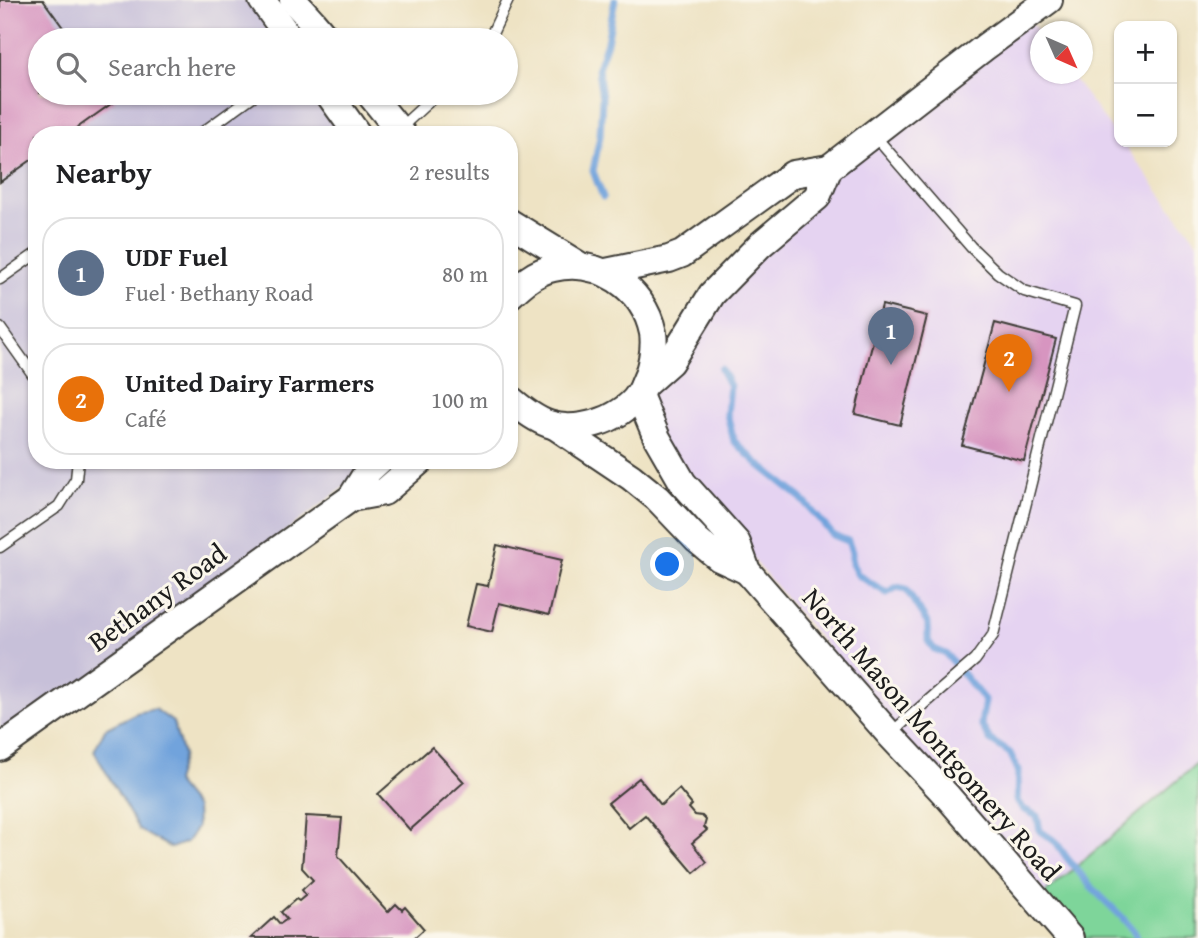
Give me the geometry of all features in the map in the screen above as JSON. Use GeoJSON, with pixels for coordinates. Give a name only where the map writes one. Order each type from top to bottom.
{"type":"FeatureCollection","features":[{"type":"Feature","properties":{"kind":"main road"},"geometry":{"type":"LineString","coordinates":[[262,0],[282,28]]}},
{"type":"Feature","properties":{"kind":"main road"},"geometry":{"type":"LineString","coordinates":[[293,0],[318,28]]}},
{"type":"Feature","properties":{"kind":"main road"},"geometry":{"type":"LineString","coordinates":[[518,424],[547,423],[580,428],[606,421],[628,406],[670,362],[712,294],[760,245],[817,197],[829,168],[1049,0]]}},
{"type":"Feature","properties":{"kind":"main road"},"geometry":{"type":"LineString","coordinates":[[337,105],[352,126]]}},
{"type":"Feature","properties":{"kind":"main road"},"geometry":{"type":"LineString","coordinates":[[379,105],[395,126]]}},
{"type":"Feature","properties":{"kind":"main road"},"geometry":{"type":"LineString","coordinates":[[606,272],[682,254],[793,174],[829,168]]}},
{"type":"Feature","properties":{"kind":"main road"},"geometry":{"type":"LineString","coordinates":[[518,228],[579,265],[606,272],[628,287],[645,309],[653,334],[653,360],[642,390]]}},
{"type":"Feature","properties":{"kind":"main road"},"geometry":{"type":"LineString","coordinates":[[518,288],[527,279],[552,268],[579,265]]}},
{"type":"Feature","properties":{"kind":"main road","name":"North Mason Montgomery Road"},"geometry":{"type":"LineString","coordinates":[[642,390],[657,438],[682,483],[737,543],[747,571],[1070,938]]}},
{"type":"Feature","properties":{"kind":"main road","name":"North Mason Montgomery Road"},"geometry":{"type":"LineString","coordinates":[[518,406],[631,477],[657,498],[697,540],[719,558],[747,571]]}},
{"type":"Feature","properties":{"kind":"main road","name":"Bethany Road"},"geometry":{"type":"LineString","coordinates":[[0,748],[351,498],[370,469]]}},
{"type":"Feature","properties":{"kind":"main road","name":"Bethany Road"},"geometry":{"type":"LineString","coordinates":[[351,498],[384,492],[411,469]]}},
{"type":"Feature","properties":{"kind":"lane"},"geometry":{"type":"LineString","coordinates":[[495,28],[508,0]]}},
{"type":"Feature","properties":{"kind":"lane"},"geometry":{"type":"LineString","coordinates":[[211,126],[240,105]]}},
{"type":"Feature","properties":{"kind":"lane"},"geometry":{"type":"LineString","coordinates":[[406,126],[426,105]]}},
{"type":"Feature","properties":{"kind":"lane"},"geometry":{"type":"LineString","coordinates":[[873,133],[971,247],[998,272],[1024,290],[1075,306],[993,635],[975,660],[890,734]]}},
{"type":"Feature","properties":{"kind":"lane"},"geometry":{"type":"LineString","coordinates":[[0,279],[28,259]]}},
{"type":"Feature","properties":{"kind":"lane"},"geometry":{"type":"LineString","coordinates":[[0,328],[28,367]]}},
{"type":"Feature","properties":{"kind":"lane"},"geometry":{"type":"LineString","coordinates":[[0,547],[59,506],[76,479],[77,469]]}},
{"type":"Feature","properties":{"kind":"shaded area"},"geometry":{"type":"Polygon","coordinates":[[[0,0],[263,0],[283,28],[28,28],[28,105],[337,105],[352,126],[28,126],[28,469],[368,469],[0,747],[0,0]]]}},
{"type":"Feature","properties":{"kind":"shaded area"},"geometry":{"type":"Polygon","coordinates":[[[1027,16],[1031,21],[1030,84],[1078,84],[1114,132],[1114,147],[1126,147],[1198,243],[1198,763],[1037,900],[664,452],[644,385],[829,168],[1027,16]]]}},
{"type":"Feature","properties":{"kind":"green space"},"geometry":{"type":"Polygon","coordinates":[[[1198,763],[1198,938],[1069,938],[1037,900],[1198,763]]]}},
{"type":"Feature","properties":{"kind":"water"},"geometry":{"type":"Polygon","coordinates":[[[155,709],[173,722],[183,755],[175,782],[196,808],[197,827],[187,842],[171,848],[139,830],[94,751],[105,729],[136,713],[155,709]]]}},
{"type":"Feature","properties":{"kind":"building"},"geometry":{"type":"Polygon","coordinates":[[[0,0],[43,0],[63,28],[28,28],[28,105],[109,105],[80,126],[28,126],[28,162],[0,182],[0,0]]]}},
{"type":"Feature","properties":{"kind":"building"},"geometry":{"type":"Polygon","coordinates":[[[882,305],[927,316],[900,425],[855,414],[882,305]]]}},
{"type":"Feature","properties":{"kind":"building"},"geometry":{"type":"Polygon","coordinates":[[[995,323],[1056,339],[1024,461],[962,445],[995,323]]]}},
{"type":"Feature","properties":{"kind":"building"},"geometry":{"type":"Polygon","coordinates":[[[497,545],[562,560],[549,615],[499,603],[492,632],[466,626],[476,584],[488,586],[497,545]]]}},
{"type":"Feature","properties":{"kind":"building"},"geometry":{"type":"Polygon","coordinates":[[[432,747],[464,782],[410,830],[378,794],[432,747]]]}},
{"type":"Feature","properties":{"kind":"building"},"geometry":{"type":"Polygon","coordinates":[[[639,778],[661,805],[679,789],[692,805],[689,808],[695,815],[706,820],[704,827],[707,830],[692,843],[707,862],[694,873],[645,815],[629,828],[608,803],[639,778]]]}},
{"type":"Feature","properties":{"kind":"building"},"geometry":{"type":"Polygon","coordinates":[[[306,816],[342,818],[338,856],[388,912],[396,904],[402,910],[405,907],[424,929],[414,938],[251,938],[274,917],[280,924],[287,919],[281,912],[296,899],[299,901],[306,895],[302,890],[313,880],[302,868],[306,816]]]}},
{"type":"Feature","properties":{"kind":"waterway"},"geometry":{"type":"LineString","coordinates":[[603,197],[593,171],[600,136],[602,98],[598,68],[607,42],[615,0]]}},
{"type":"Feature","properties":{"kind":"waterway"},"geometry":{"type":"LineString","coordinates":[[721,369],[730,386],[727,414],[734,441],[801,498],[833,535],[848,541],[852,564],[858,575],[887,593],[897,587],[906,589],[928,624],[928,641],[934,649],[946,654],[985,701],[981,724],[990,740],[1010,753],[1018,770],[1017,801],[1023,809],[1037,816],[1040,831],[1056,842],[1137,938]]}},
{"type":"Feature","properties":{"kind":"place","name":"UDF Fuel"},"geometry":{"type":"Point","coordinates":[891,365]}},
{"type":"Feature","properties":{"kind":"place","name":"United Dairy Farmers"},"geometry":{"type":"Point","coordinates":[1009,392]}}]}
